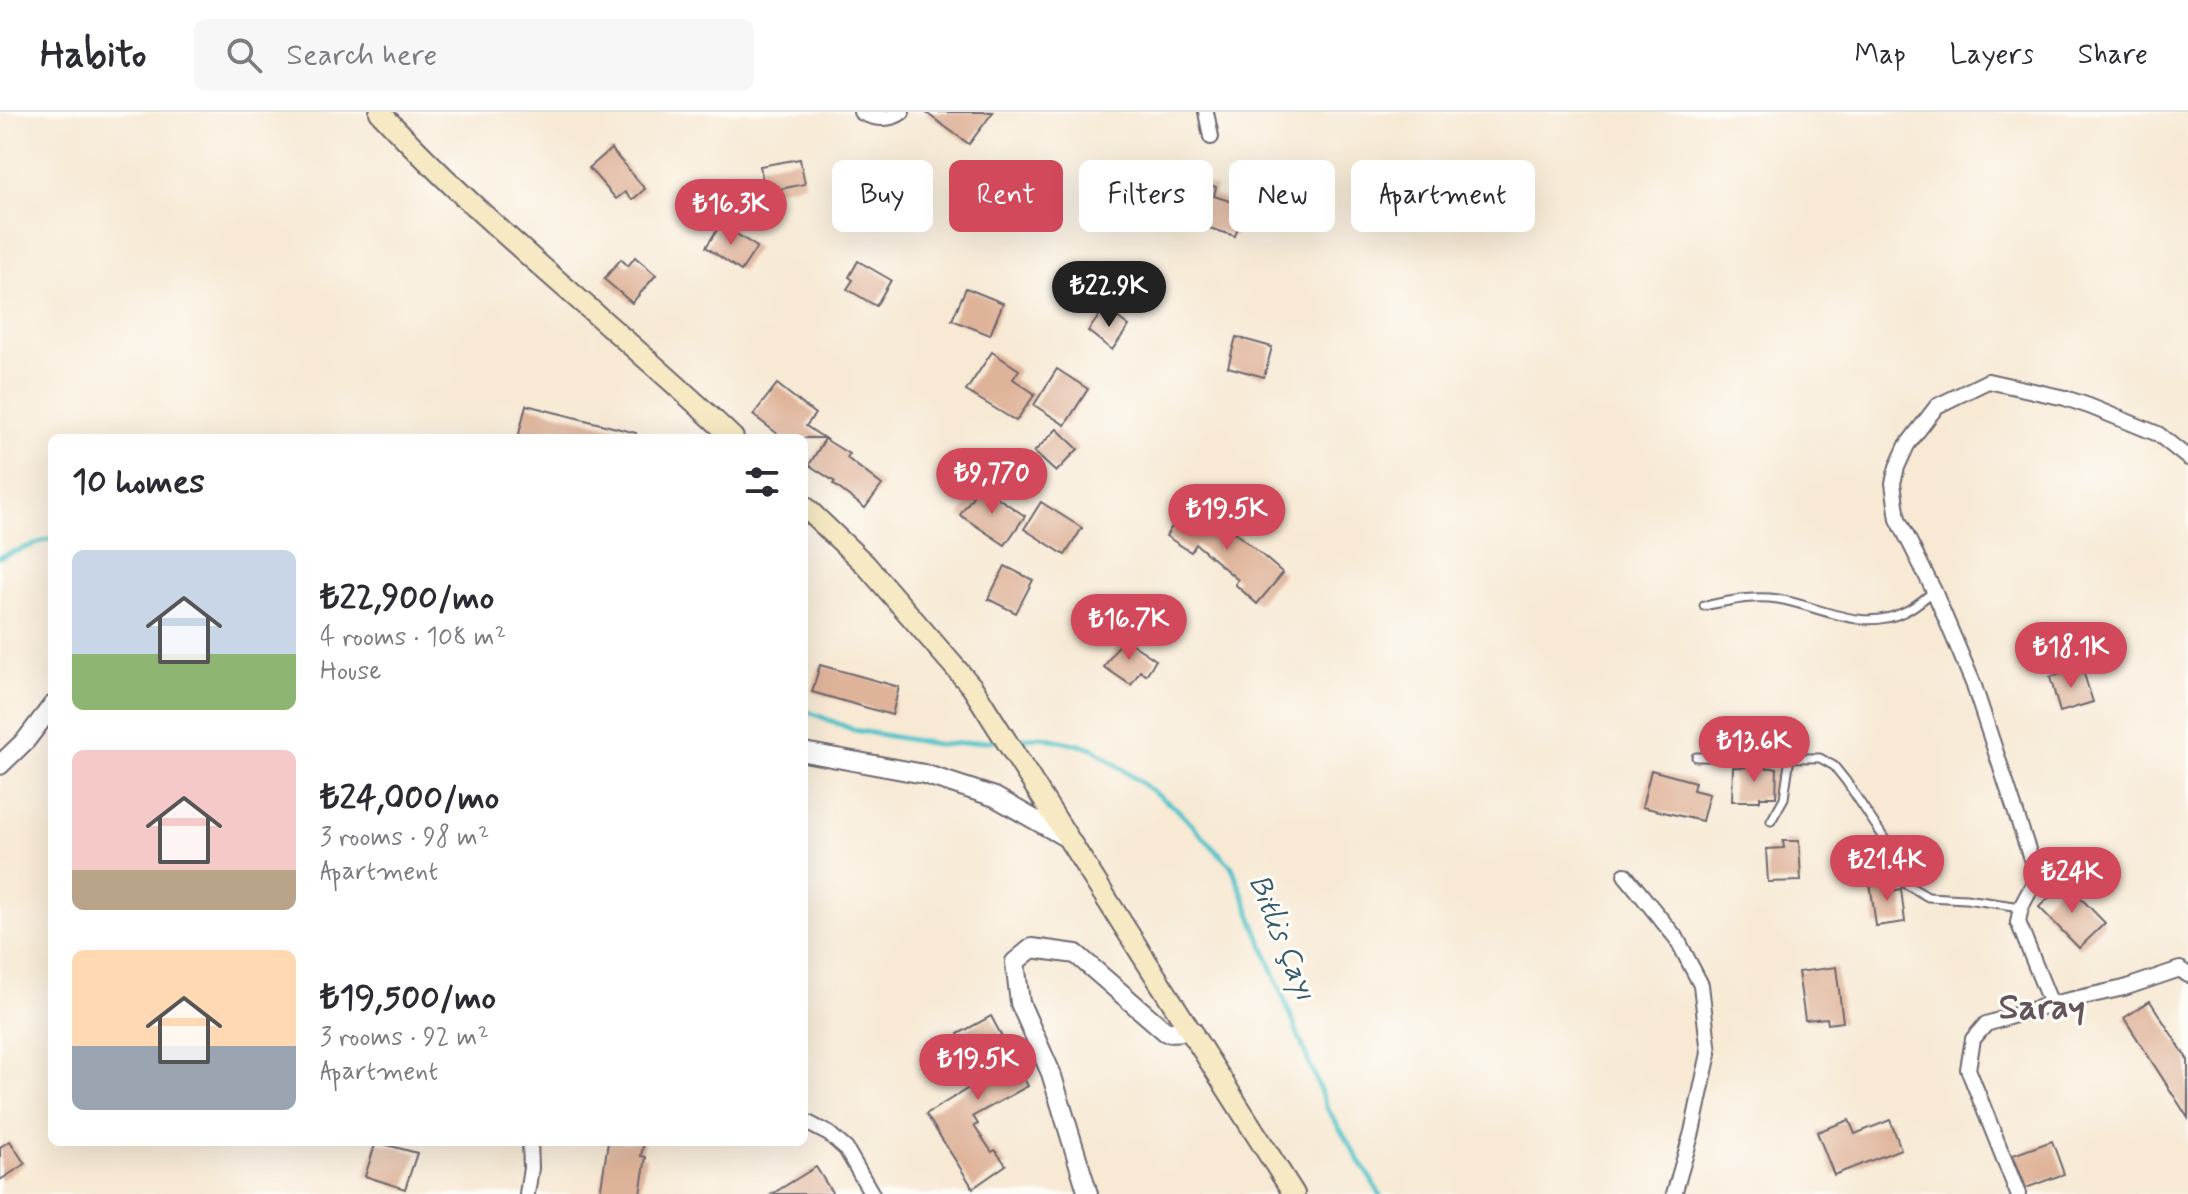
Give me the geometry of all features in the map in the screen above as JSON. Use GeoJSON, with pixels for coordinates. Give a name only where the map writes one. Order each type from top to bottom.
{"type":"FeatureCollection","features":[{"type":"Feature","properties":{"kind":"main road"},"geometry":{"type":"LineString","coordinates":[[380,112],[500,232],[671,379],[729,434]]}},
{"type":"Feature","properties":{"kind":"main road"},"geometry":{"type":"LineString","coordinates":[[808,510],[866,565],[972,687],[1294,1194]]}},
{"type":"Feature","properties":{"kind":"street"},"geometry":{"type":"LineString","coordinates":[[861,112],[872,118],[897,116],[902,112]]}},
{"type":"Feature","properties":{"kind":"street"},"geometry":{"type":"LineString","coordinates":[[1206,112],[1211,137]]}},
{"type":"Feature","properties":{"kind":"street"},"geometry":{"type":"LineString","coordinates":[[2051,1004],[2018,922],[2021,907],[2037,877],[1973,683],[1934,591],[1898,519],[1893,483],[1902,456],[1920,426],[1937,406],[1988,381],[2065,398],[2158,434],[2188,458]]}},
{"type":"Feature","properties":{"kind":"street"},"geometry":{"type":"LineString","coordinates":[[0,765],[26,740],[48,711]]}},
{"type":"Feature","properties":{"kind":"street"},"geometry":{"type":"LineString","coordinates":[[808,753],[924,774],[995,797],[1067,838]]}},
{"type":"Feature","properties":{"kind":"street"},"geometry":{"type":"LineString","coordinates":[[1625,875],[1677,939],[1701,985],[1709,1053],[1692,1132],[1674,1194]]}},
{"type":"Feature","properties":{"kind":"street"},"geometry":{"type":"LineString","coordinates":[[1088,1194],[1051,1073],[1020,1003],[1015,962],[1032,948],[1076,954],[1166,1032],[1193,1031]]}},
{"type":"Feature","properties":{"kind":"street"},"geometry":{"type":"LineString","coordinates":[[2018,1194],[1968,1069],[1973,1039],[1986,1024],[2051,1004],[2124,988],[2180,969],[2188,975]]}},
{"type":"Feature","properties":{"kind":"street"},"geometry":{"type":"LineString","coordinates":[[808,1123],[829,1134],[846,1149],[872,1194]]}},
{"type":"Feature","properties":{"kind":"street"},"geometry":{"type":"LineString","coordinates":[[527,1194],[530,1146]]}},
{"type":"Feature","properties":{"kind":"lane"},"geometry":{"type":"LineString","coordinates":[[1704,606],[1763,598],[1791,602],[1847,618],[1876,619],[1906,611],[1934,591]]}},
{"type":"Feature","properties":{"kind":"lane"},"geometry":{"type":"LineString","coordinates":[[1696,757],[1820,758],[1834,766],[1896,856],[1904,883],[1939,899],[1966,899],[2021,907]]}},
{"type":"Feature","properties":{"kind":"lane"},"geometry":{"type":"LineString","coordinates":[[1771,821],[1784,798],[1790,757]]}},
{"type":"Feature","properties":{"kind":"building"},"geometry":{"type":"Polygon","coordinates":[[[925,112],[993,112],[969,144],[925,112]]]}},
{"type":"Feature","properties":{"kind":"building"},"geometry":{"type":"Polygon","coordinates":[[[611,149],[645,189],[632,200],[625,192],[616,199],[589,168],[611,149]]]}},
{"type":"Feature","properties":{"kind":"building"},"geometry":{"type":"Polygon","coordinates":[[[800,159],[805,184],[765,192],[760,166],[800,159]]]}},
{"type":"Feature","properties":{"kind":"building"},"geometry":{"type":"Polygon","coordinates":[[[1213,186],[1216,187],[1214,196],[1229,201],[1229,232],[1236,232],[1235,236],[1213,229],[1213,186]]]}},
{"type":"Feature","properties":{"kind":"building"},"geometry":{"type":"Polygon","coordinates":[[[721,224],[757,247],[741,271],[706,247],[721,224]]]}},
{"type":"Feature","properties":{"kind":"building"},"geometry":{"type":"Polygon","coordinates":[[[635,257],[656,275],[632,303],[604,279],[621,259],[628,266],[635,257]]]}},
{"type":"Feature","properties":{"kind":"building"},"geometry":{"type":"Polygon","coordinates":[[[858,261],[891,280],[876,306],[847,289],[853,280],[849,277],[858,261]]]}},
{"type":"Feature","properties":{"kind":"building"},"geometry":{"type":"Polygon","coordinates":[[[966,288],[1003,303],[990,335],[952,320],[966,288]]]}},
{"type":"Feature","properties":{"kind":"building"},"geometry":{"type":"Polygon","coordinates":[[[1105,308],[1129,326],[1112,350],[1088,331],[1105,308]]]}},
{"type":"Feature","properties":{"kind":"building"},"geometry":{"type":"Polygon","coordinates":[[[1236,337],[1272,347],[1264,377],[1228,367],[1236,337]]]}},
{"type":"Feature","properties":{"kind":"building"},"geometry":{"type":"Polygon","coordinates":[[[992,352],[1019,370],[1013,379],[1035,394],[1016,421],[966,391],[992,352]]]}},
{"type":"Feature","properties":{"kind":"building"},"geometry":{"type":"Polygon","coordinates":[[[1057,369],[1088,389],[1065,425],[1034,405],[1057,369]]]}},
{"type":"Feature","properties":{"kind":"building"},"geometry":{"type":"Polygon","coordinates":[[[777,384],[815,414],[806,426],[824,438],[808,438],[808,434],[778,434],[753,415],[777,384]]]}},
{"type":"Feature","properties":{"kind":"building"},"geometry":{"type":"Polygon","coordinates":[[[526,405],[636,433],[636,434],[519,434],[526,405]]]}},
{"type":"Feature","properties":{"kind":"building"},"geometry":{"type":"Polygon","coordinates":[[[1057,429],[1078,449],[1056,472],[1034,452],[1057,429]]]}},
{"type":"Feature","properties":{"kind":"building"},"geometry":{"type":"Polygon","coordinates":[[[825,439],[849,454],[847,458],[882,485],[865,508],[809,465],[825,439]]]}},
{"type":"Feature","properties":{"kind":"building"},"geometry":{"type":"Polygon","coordinates":[[[980,486],[1025,516],[1005,545],[960,515],[980,486]]]}},
{"type":"Feature","properties":{"kind":"building"},"geometry":{"type":"Polygon","coordinates":[[[1041,502],[1082,528],[1065,555],[1024,529],[1041,502]]]}},
{"type":"Feature","properties":{"kind":"building"},"geometry":{"type":"Polygon","coordinates":[[[1183,509],[1195,516],[1200,510],[1227,525],[1283,573],[1257,604],[1235,584],[1238,580],[1196,544],[1191,552],[1166,536],[1183,509]]]}},
{"type":"Feature","properties":{"kind":"building"},"geometry":{"type":"Polygon","coordinates":[[[1005,566],[1033,580],[1016,613],[988,599],[1005,566]]]}},
{"type":"Feature","properties":{"kind":"building"},"geometry":{"type":"Polygon","coordinates":[[[1123,638],[1156,660],[1146,675],[1140,671],[1131,685],[1104,667],[1123,638]]]}},
{"type":"Feature","properties":{"kind":"building"},"geometry":{"type":"Polygon","coordinates":[[[820,665],[899,687],[892,715],[812,692],[820,665]]]}},
{"type":"Feature","properties":{"kind":"building"},"geometry":{"type":"Polygon","coordinates":[[[2082,668],[2093,702],[2060,712],[2050,677],[2082,668]]]}},
{"type":"Feature","properties":{"kind":"building"},"geometry":{"type":"Polygon","coordinates":[[[1733,767],[1777,768],[1776,797],[1760,797],[1760,801],[1732,801],[1733,767]]]}},
{"type":"Feature","properties":{"kind":"building"},"geometry":{"type":"Polygon","coordinates":[[[1651,770],[1695,782],[1693,790],[1709,794],[1702,821],[1642,807],[1651,770]]]}},
{"type":"Feature","properties":{"kind":"building"},"geometry":{"type":"Polygon","coordinates":[[[1783,841],[1799,841],[1801,881],[1768,882],[1766,849],[1784,848],[1783,841]]]}},
{"type":"Feature","properties":{"kind":"building"},"geometry":{"type":"Polygon","coordinates":[[[1890,879],[1892,891],[1901,889],[1905,922],[1876,926],[1870,882],[1890,879]]]}},
{"type":"Feature","properties":{"kind":"building"},"geometry":{"type":"Polygon","coordinates":[[[2065,882],[2105,923],[2079,948],[2039,907],[2065,882]]]}},
{"type":"Feature","properties":{"kind":"building"},"geometry":{"type":"Polygon","coordinates":[[[1836,967],[1843,1022],[1828,1024],[1827,1018],[1805,1020],[1798,972],[1836,967]]]}},
{"type":"Feature","properties":{"kind":"building"},"geometry":{"type":"Polygon","coordinates":[[[2150,1001],[2188,1060],[2188,1118],[2124,1018],[2150,1001]]]}},
{"type":"Feature","properties":{"kind":"building"},"geometry":{"type":"Polygon","coordinates":[[[991,1016],[1028,1086],[973,1116],[978,1124],[974,1126],[992,1152],[995,1150],[1006,1165],[973,1188],[926,1114],[982,1080],[958,1034],[991,1016]]]}},
{"type":"Feature","properties":{"kind":"building"},"geometry":{"type":"Polygon","coordinates":[[[1849,1120],[1855,1134],[1890,1120],[1901,1149],[1834,1175],[1817,1132],[1849,1120]]]}},
{"type":"Feature","properties":{"kind":"building"},"geometry":{"type":"Polygon","coordinates":[[[10,1141],[25,1164],[0,1180],[0,1147],[10,1141]]]}},
{"type":"Feature","properties":{"kind":"building"},"geometry":{"type":"Polygon","coordinates":[[[2052,1141],[2064,1174],[2026,1188],[2013,1155],[2052,1141]]]}},
{"type":"Feature","properties":{"kind":"building"},"geometry":{"type":"Polygon","coordinates":[[[375,1146],[391,1146],[417,1153],[405,1189],[365,1176],[375,1146]]]}},
{"type":"Feature","properties":{"kind":"building"},"geometry":{"type":"Polygon","coordinates":[[[607,1146],[643,1146],[641,1156],[646,1157],[640,1194],[600,1194],[607,1146]]]}},
{"type":"Feature","properties":{"kind":"building"},"geometry":{"type":"Polygon","coordinates":[[[816,1167],[833,1194],[772,1194],[816,1167]]]}},
{"type":"Feature","properties":{"kind":"waterway","name":"Bitlis Çayı"},"geometry":{"type":"LineString","coordinates":[[0,557],[48,539]]}},
{"type":"Feature","properties":{"kind":"waterway","name":"Bitlis Çayı"},"geometry":{"type":"LineString","coordinates":[[808,712],[854,730],[941,745],[1001,740]]}},
{"type":"Feature","properties":{"kind":"waterway","name":"Bitlis Çayı"},"geometry":{"type":"LineString","coordinates":[[1011,739],[1042,737],[1093,748],[1177,809],[1232,867],[1327,1108],[1380,1194]]}},
{"type":"Feature","properties":{"kind":"district","name":"Saray"},"geometry":{"type":"Point","coordinates":[2042,1005]}}]}
